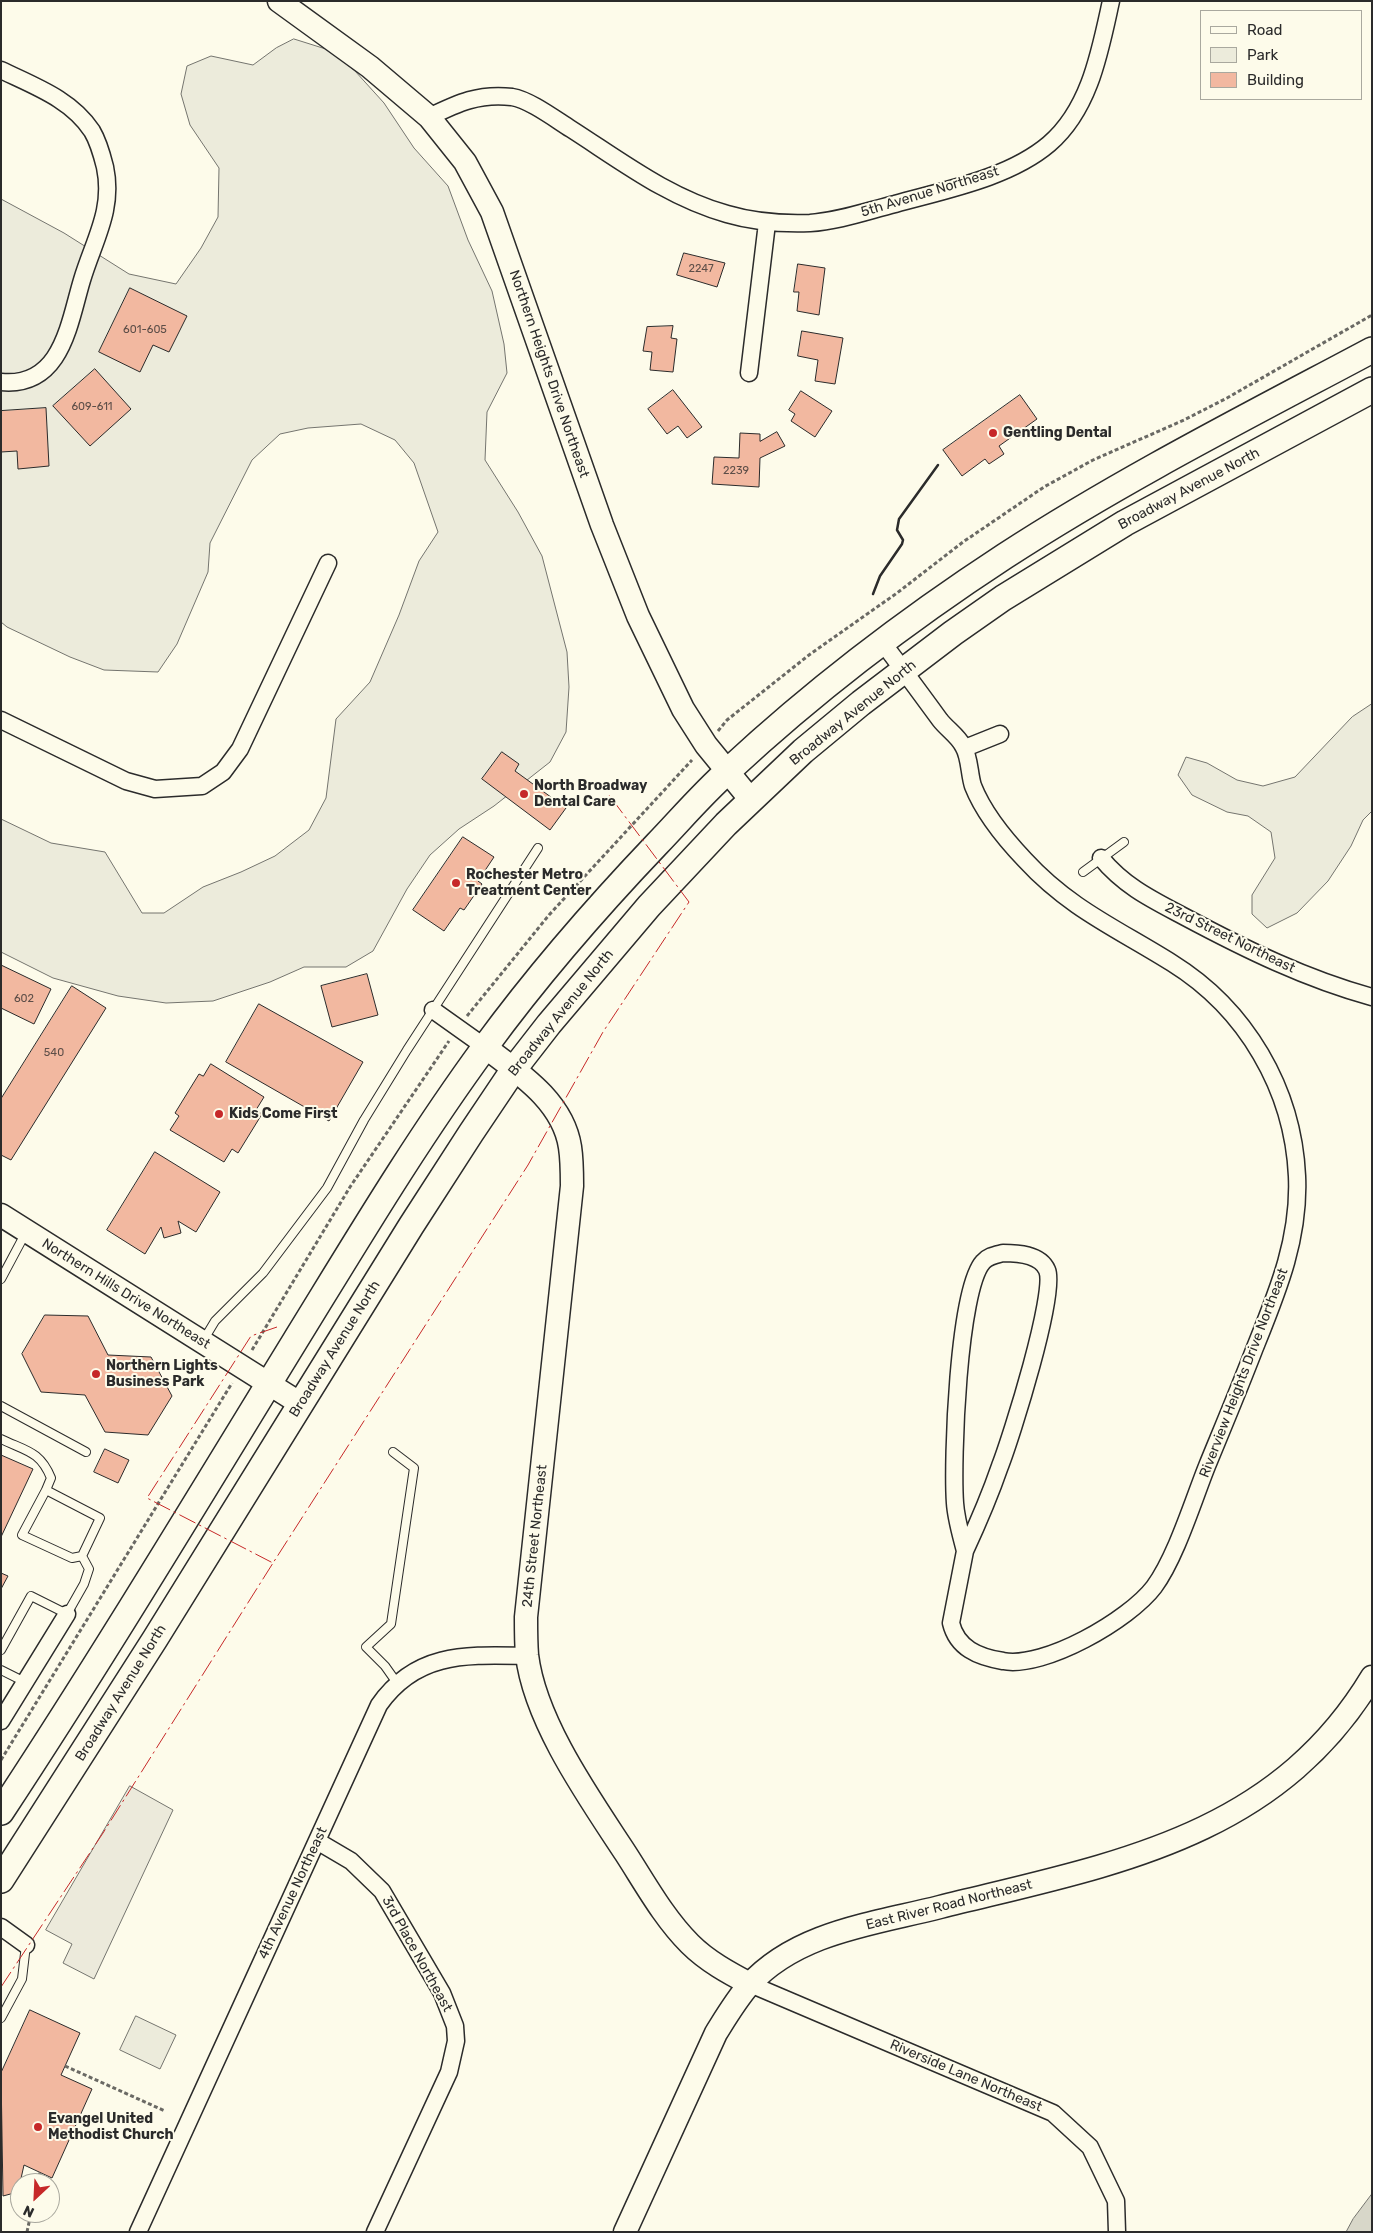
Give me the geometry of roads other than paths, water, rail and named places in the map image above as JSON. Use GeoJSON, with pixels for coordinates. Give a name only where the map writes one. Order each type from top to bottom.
{"type":"FeatureCollection","features":[{"type":"Feature","properties":{"kind":"main road"},"geometry":{"type":"LineString","coordinates":[[1,1812],[146,1586],[269,1383],[414,1152],[485,1047],[577,931],[701,797],[726,772],[792,714],[882,642],[965,583],[1081,510],[1242,419],[1372,350]]}},
{"type":"Feature","properties":{"kind":"main road","name":"Broadway Avenue North"},"geometry":{"type":"LineString","coordinates":[[1,1880],[155,1640],[429,1198],[514,1070],[575,991],[649,906],[750,800],[832,725],[1003,598],[1125,522],[1372,390]]}},
{"type":"Feature","properties":{"kind":"street","name":"Northern Heights Drive Northeast"},"geometry":{"type":"LineString","coordinates":[[280,1],[370,67],[429,117],[465,162],[492,212],[596,507],[638,616],[683,709],[706,745],[750,800]]}},
{"type":"Feature","properties":{"kind":"street","name":"5th Avenue Northeast"},"geometry":{"type":"LineString","coordinates":[[429,117],[474,97],[498,96],[516,98],[553,118],[651,181],[689,200],[726,214],[767,222],[810,223],[836,220],[965,185],[1022,163],[1050,144],[1070,121],[1083,97],[1102,46],[1111,1]]}},
{"type":"Feature","properties":{"kind":"street"},"geometry":{"type":"LineString","coordinates":[[1,70],[51,94],[74,110],[92,131],[102,155],[108,183],[106,209],[64,342],[54,359],[38,374],[19,382],[1,382]]}},
{"type":"Feature","properties":{"kind":"street"},"geometry":{"type":"LineString","coordinates":[[749,373],[767,222]]}},
{"type":"Feature","properties":{"kind":"street"},"geometry":{"type":"LineString","coordinates":[[1,720],[126,780],[155,789],[202,786],[223,772],[240,749],[328,563]]}},
{"type":"Feature","properties":{"kind":"street","name":"Riverview Heights Drive Northeast"},"geometry":{"type":"LineString","coordinates":[[882,642],[940,720],[965,748],[974,789],[1004,837],[1032,868],[1073,904],[1172,962],[1201,982],[1234,1014],[1266,1063],[1285,1109],[1295,1151],[1298,1199],[1292,1246],[1276,1297],[1178,1539],[1152,1588],[1121,1616],[1097,1632],[1052,1655],[1029,1662],[1010,1663],[974,1653],[962,1646],[954,1635],[951,1623],[965,1551],[1002,1463],[1030,1372],[1048,1297],[1047,1270],[1041,1262],[1016,1253],[991,1256],[983,1261],[972,1282],[969,1298],[956,1411],[953,1471],[955,1505],[965,1551]]}},
{"type":"Feature","properties":{"kind":"street"},"geometry":{"type":"LineString","coordinates":[[965,748],[1000,734]]}},
{"type":"Feature","properties":{"kind":"street","name":"23rd Street Northeast"},"geometry":{"type":"LineString","coordinates":[[1101,858],[1114,874],[1130,887],[1208,929],[1307,976],[1372,997]]}},
{"type":"Feature","properties":{"kind":"street"},"geometry":{"type":"LineString","coordinates":[[433,1010],[485,1047]]}},
{"type":"Feature","properties":{"kind":"street","name":"24th Street Northeast"},"geometry":{"type":"LineString","coordinates":[[485,1047],[537,1089],[553,1107],[565,1129],[570,1146],[572,1169],[572,1186],[526,1617],[527,1656],[537,1695],[560,1748],[585,1792],[662,1909],[692,1946],[727,1971],[750,1984]]}},
{"type":"Feature","properties":{"kind":"street","name":"Northern Hills Drive Northeast"},"geometry":{"type":"LineString","coordinates":[[1,1215],[302,1404]]}},
{"type":"Feature","properties":{"kind":"street"},"geometry":{"type":"LineString","coordinates":[[1,1721],[67,1614]]}},
{"type":"Feature","properties":{"kind":"street","name":"4th Avenue Northeast"},"geometry":{"type":"LineString","coordinates":[[138,2232],[374,1714],[387,1693],[397,1683],[421,1668],[453,1658],[527,1656]]}},
{"type":"Feature","properties":{"kind":"street","name":"East River Road Northeast"},"geometry":{"type":"LineString","coordinates":[[628,2231],[716,2033],[733,2005],[750,1984],[785,1955],[825,1936],[1077,1873],[1142,1854],[1209,1827],[1257,1800],[1292,1771],[1331,1732],[1351,1708],[1372,1677]]}},
{"type":"Feature","properties":{"kind":"street","name":"3rd Place Northeast"},"geometry":{"type":"LineString","coordinates":[[317,1841],[351,1861],[382,1891],[442,1994],[454,2026],[456,2041],[449,2072],[375,2232]]}},
{"type":"Feature","properties":{"kind":"street"},"geometry":{"type":"LineString","coordinates":[[1,1927],[26,1945]]}},
{"type":"Feature","properties":{"kind":"street","name":"Riverside Lane Northeast"},"geometry":{"type":"LineString","coordinates":[[750,1984],[1053,2113],[1090,2147],[1116,2202],[1117,2232]]}},
{"type":"Feature","properties":{"kind":"lane"},"geometry":{"type":"LineString","coordinates":[[1083,872],[1124,842]]}},
{"type":"Feature","properties":{"kind":"lane"},"geometry":{"type":"LineString","coordinates":[[202,1342],[216,1321],[263,1273],[327,1188],[364,1120],[538,848]]}},
{"type":"Feature","properties":{"kind":"lane"},"geometry":{"type":"LineString","coordinates":[[1,1279],[26,1232]]}},
{"type":"Feature","properties":{"kind":"lane"},"geometry":{"type":"LineString","coordinates":[[1,1406],[86,1452]]}},
{"type":"Feature","properties":{"kind":"lane"},"geometry":{"type":"LineString","coordinates":[[1,1439],[39,1457],[46,1466],[51,1478],[22,1536],[72,1558],[82,1556]]}},
{"type":"Feature","properties":{"kind":"lane"},"geometry":{"type":"LineString","coordinates":[[393,1452],[414,1468],[391,1624],[366,1647],[385,1666],[397,1683]]}},
{"type":"Feature","properties":{"kind":"lane"},"geometry":{"type":"LineString","coordinates":[[46,1490],[100,1518],[82,1556]]}},
{"type":"Feature","properties":{"kind":"lane"},"geometry":{"type":"LineString","coordinates":[[1,1650],[31,1596],[67,1614],[84,1584],[89,1568],[82,1556]]}},
{"type":"Feature","properties":{"kind":"lane"},"geometry":{"type":"LineString","coordinates":[[1,1670],[25,1682]]}},
{"type":"Feature","properties":{"kind":"lane"},"geometry":{"type":"LineString","coordinates":[[1,2018],[22,1979],[26,1945]]}},
{"type":"Feature","properties":{"kind":"place","name":"Gentling Dental"},"geometry":{"type":"Point","coordinates":[993,433]}},
{"type":"Feature","properties":{"kind":"place","name":"North Broadway Dental Care"},"geometry":{"type":"Point","coordinates":[524,794]}},
{"type":"Feature","properties":{"kind":"place","name":"Rochester Metro Treatment Center"},"geometry":{"type":"Point","coordinates":[456,883]}},
{"type":"Feature","properties":{"kind":"place","name":"Kids Come First"},"geometry":{"type":"Point","coordinates":[219,1114]}},
{"type":"Feature","properties":{"kind":"place","name":"Northern Lights Business Park"},"geometry":{"type":"Point","coordinates":[96,1374]}},
{"type":"Feature","properties":{"kind":"place","name":"Evangel United Methodist Church"},"geometry":{"type":"Point","coordinates":[38,2127]}}]}
